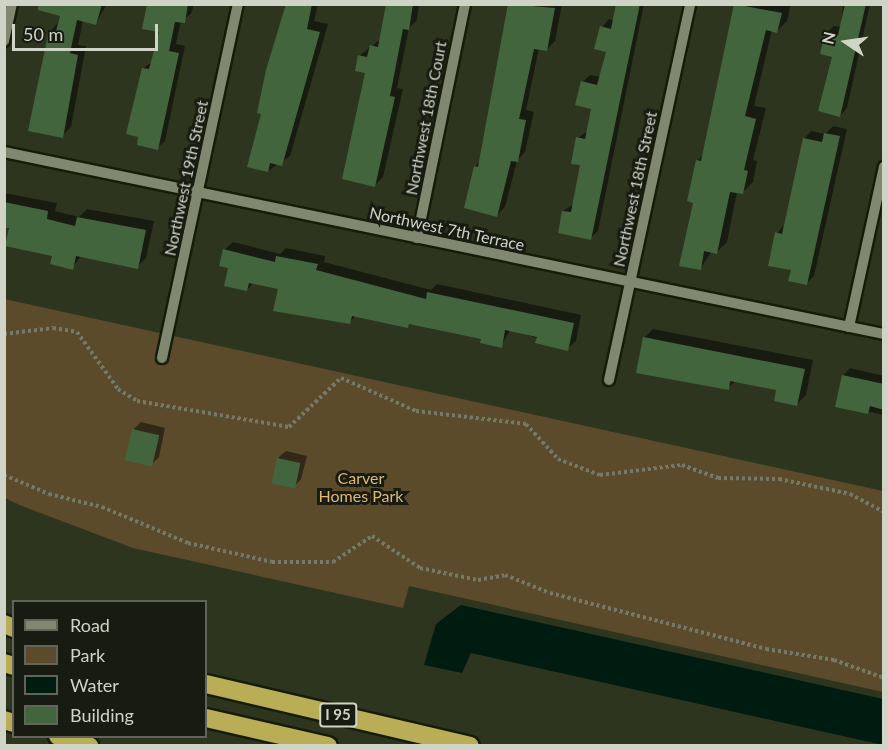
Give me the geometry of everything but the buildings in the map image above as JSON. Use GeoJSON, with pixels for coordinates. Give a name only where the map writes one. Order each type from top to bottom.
{"type":"FeatureCollection","features":[{"type":"Feature","properties":{"kind":"highway","name":"I 95"},"geometry":{"type":"LineString","coordinates":[[207,684],[470,746]]}},
{"type":"Feature","properties":{"kind":"highway"},"geometry":{"type":"LineString","coordinates":[[207,718],[328,746]]}},
{"type":"Feature","properties":{"kind":"highway"},"geometry":{"type":"LineString","coordinates":[[64,738],[89,746]]}},
{"type":"Feature","properties":{"kind":"street"},"geometry":{"type":"LineString","coordinates":[[4,41],[12,4]]}},
{"type":"Feature","properties":{"kind":"street","name":"Northwest 19th Street"},"geometry":{"type":"LineString","coordinates":[[162,358],[238,4]]}},
{"type":"Feature","properties":{"kind":"street","name":"Northwest 18th Court"},"geometry":{"type":"LineString","coordinates":[[417,238],[465,4]]}},
{"type":"Feature","properties":{"kind":"street","name":"Northwest 18th Street"},"geometry":{"type":"LineString","coordinates":[[609,380],[690,4]]}},
{"type":"Feature","properties":{"kind":"street","name":"Northwest 7th Terrace"},"geometry":{"type":"LineString","coordinates":[[4,152],[630,284],[884,334]]}},
{"type":"Feature","properties":{"kind":"street"},"geometry":{"type":"LineString","coordinates":[[849,327],[884,167]]}},
{"type":"Feature","properties":{"kind":"path"},"geometry":{"type":"LineString","coordinates":[[4,334],[52,328],[77,332],[118,388],[137,401],[289,427],[341,378],[416,411],[526,424],[558,459],[600,475],[682,465],[718,478],[779,479],[850,494],[884,512]]}},
{"type":"Feature","properties":{"kind":"path"},"geometry":{"type":"LineString","coordinates":[[4,475],[49,494],[102,507],[188,543],[272,562],[333,562],[372,536],[420,568],[478,580],[505,575],[550,593],[766,649],[834,660],[884,678]]}},
{"type":"Feature","properties":{"kind":"green space","name":"Carver Homes Park"},"geometry":{"type":"Polygon","coordinates":[[[4,299],[883,491],[883,692],[409,586],[403,608],[133,548],[22,506],[5,498],[4,299]]]}},
{"type":"Feature","properties":{"kind":"water"},"geometry":{"type":"Polygon","coordinates":[[[461,605],[883,699],[883,745],[471,653],[462,673],[424,665],[436,624],[461,605]]]}}]}
